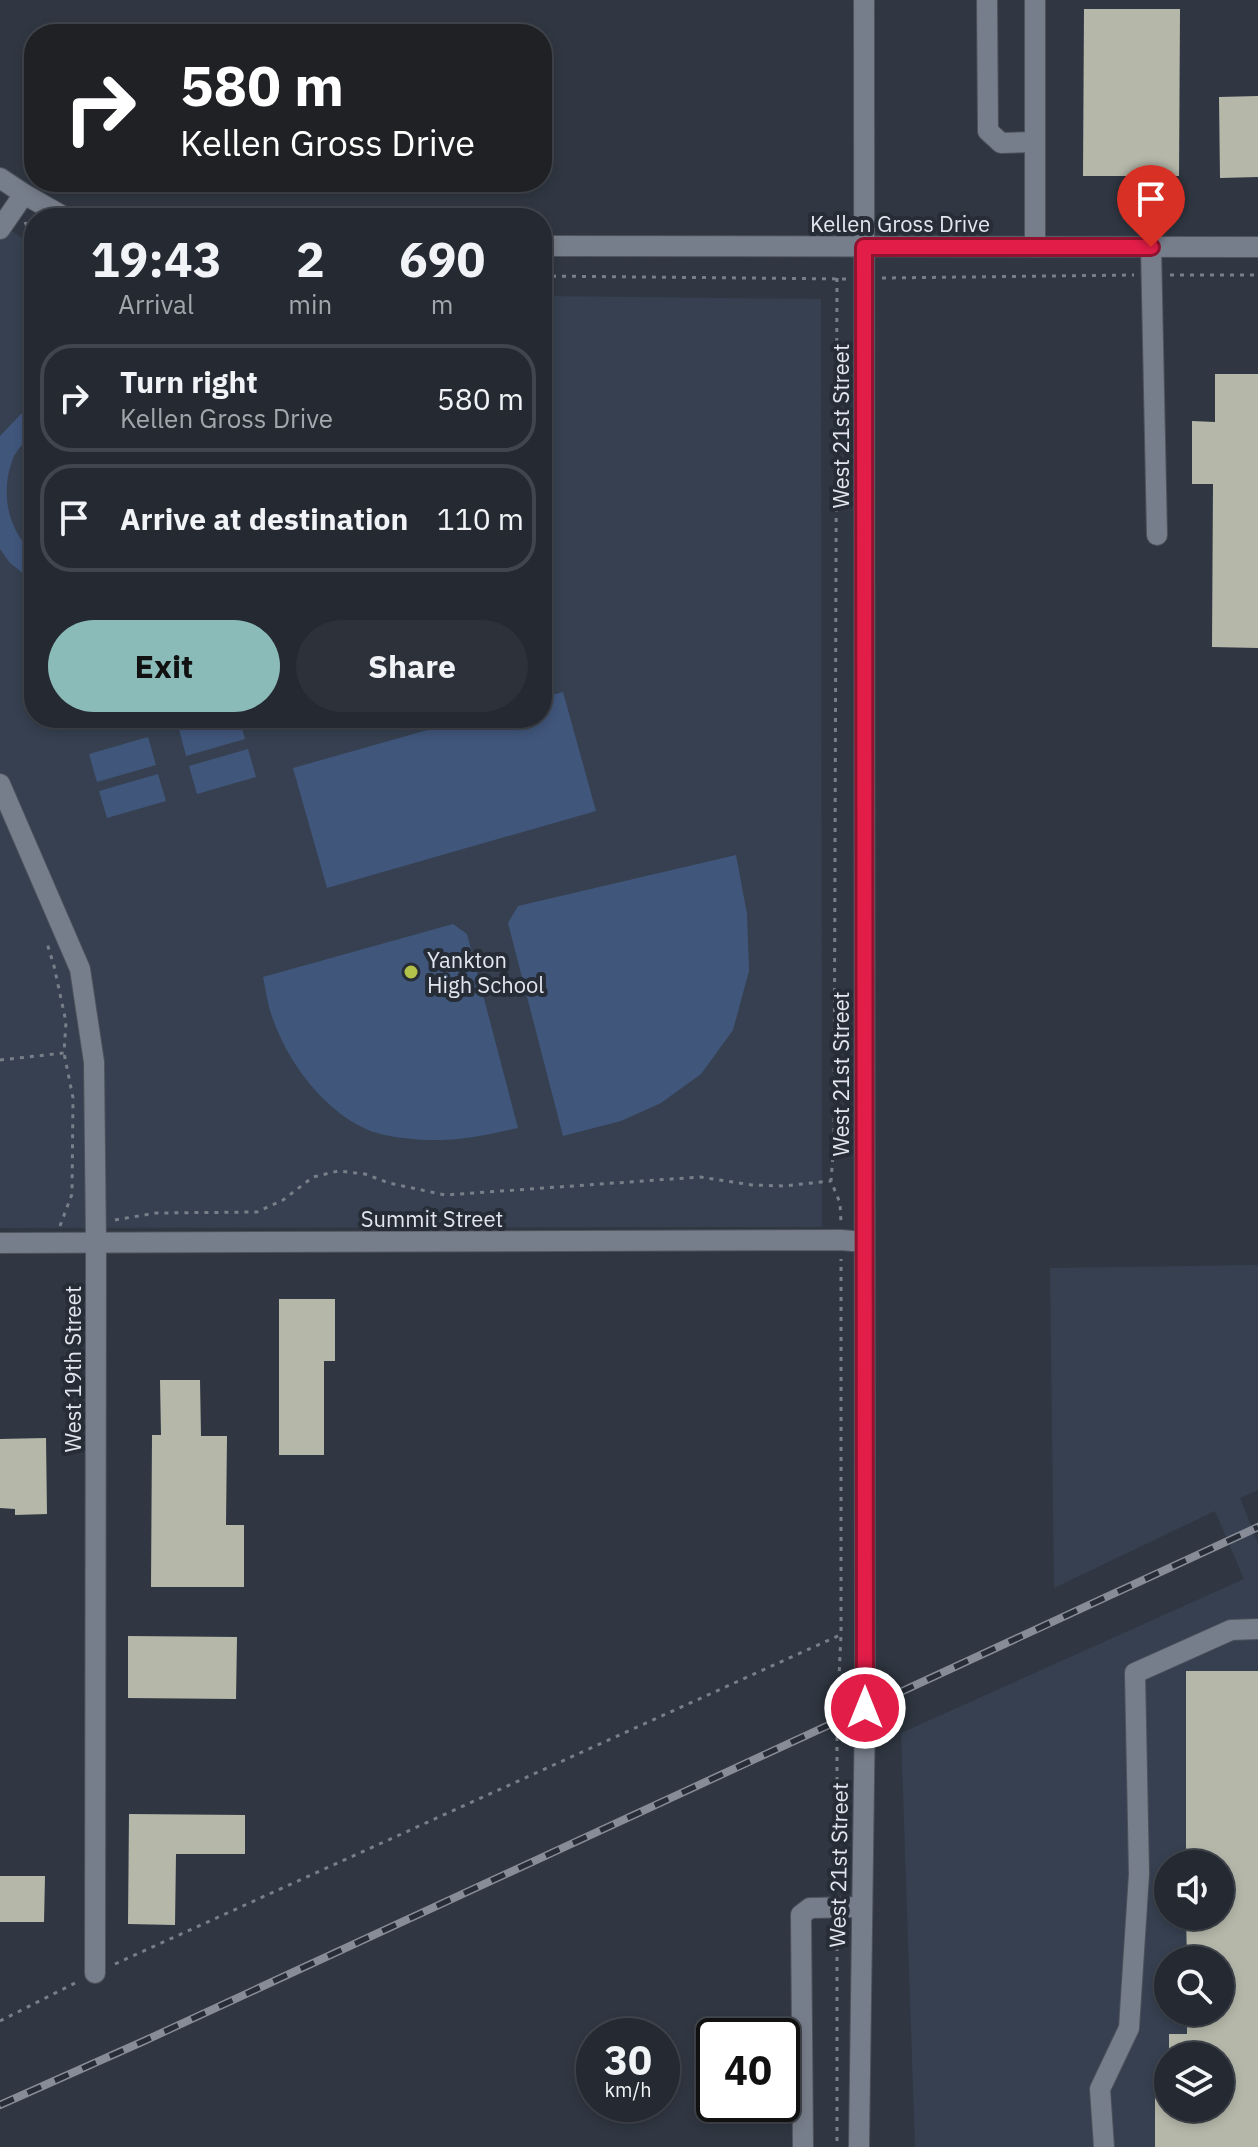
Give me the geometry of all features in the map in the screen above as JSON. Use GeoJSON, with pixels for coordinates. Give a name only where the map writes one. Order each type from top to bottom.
{"type":"FeatureCollection","features":[{"type":"Feature","properties":{"kind":"street","name":"West 21st Street"},"geometry":{"type":"LineString","coordinates":[[859,2147],[865,1708],[864,0]]}},
{"type":"Feature","properties":{"kind":"street"},"geometry":{"type":"LineString","coordinates":[[987,0],[988,131],[1001,143],[1035,142]]}},
{"type":"Feature","properties":{"kind":"street"},"geometry":{"type":"LineString","coordinates":[[1035,0],[1035,247]]}},
{"type":"Feature","properties":{"kind":"street"},"geometry":{"type":"LineString","coordinates":[[0,178],[48,208]]}},
{"type":"Feature","properties":{"kind":"street"},"geometry":{"type":"LineString","coordinates":[[0,229],[24,194]]}},
{"type":"Feature","properties":{"kind":"street","name":"Kellen Gross Drive"},"geometry":{"type":"LineString","coordinates":[[552,246],[1258,247]]}},
{"type":"Feature","properties":{"kind":"street"},"geometry":{"type":"LineString","coordinates":[[1151,247],[1157,535]]}},
{"type":"Feature","properties":{"kind":"street","name":"West 19th Street"},"geometry":{"type":"LineString","coordinates":[[0,784],[80,969],[94,1062],[95,1973]]}},
{"type":"Feature","properties":{"kind":"street","name":"Summit Street"},"geometry":{"type":"LineString","coordinates":[[0,1243],[95,1233],[864,1242]]}},
{"type":"Feature","properties":{"kind":"street"},"geometry":{"type":"LineString","coordinates":[[1104,2147],[1100,2089],[1129,2028],[1139,1874],[1135,1673],[1231,1630],[1258,1629]]}},
{"type":"Feature","properties":{"kind":"street"},"geometry":{"type":"LineString","coordinates":[[803,2147],[801,1915],[810,1908],[861,1907]]}},
{"type":"Feature","properties":{"kind":"path"},"geometry":{"type":"LineString","coordinates":[[552,276],[864,279],[1258,275]]}},
{"type":"Feature","properties":{"kind":"path"},"geometry":{"type":"LineString","coordinates":[[837,278],[834,1142],[831,1181],[840,1203],[841,1240],[837,2147]]}},
{"type":"Feature","properties":{"kind":"path"},"geometry":{"type":"LineString","coordinates":[[46,940],[66,1022],[64,1053],[73,1098],[72,1194],[60,1226],[95,1233],[156,1213],[257,1212],[283,1200],[313,1177],[338,1171],[365,1174],[389,1183],[445,1195],[700,1177],[783,1186],[831,1181]]}},
{"type":"Feature","properties":{"kind":"path"},"geometry":{"type":"LineString","coordinates":[[0,1060],[64,1053]]}},
{"type":"Feature","properties":{"kind":"path"},"geometry":{"type":"LineString","coordinates":[[0,2021],[95,1973],[841,1635]]}},
{"type":"Feature","properties":{"kind":"shaded area","name":"Yankton High School"},"geometry":{"type":"Polygon","coordinates":[[[0,223],[24,239],[24,728],[552,728],[552,296],[821,299],[822,1227],[0,1228],[0,223]]]}},
{"type":"Feature","properties":{"kind":"shaded area"},"geometry":{"type":"Polygon","coordinates":[[[24,412],[24,443],[14,456],[7,495],[12,521],[24,543],[24,574],[10,563],[0,549],[0,436],[24,412]]]}},
{"type":"Feature","properties":{"kind":"shaded area"},"geometry":{"type":"Polygon","coordinates":[[[563,692],[596,811],[327,888],[293,768],[435,728],[552,728],[552,695],[563,692]]]}},
{"type":"Feature","properties":{"kind":"shaded area"},"geometry":{"type":"Polygon","coordinates":[[[242,728],[245,739],[186,756],[179,729],[242,728]]]}},
{"type":"Feature","properties":{"kind":"shaded area"},"geometry":{"type":"Polygon","coordinates":[[[148,737],[156,765],[97,782],[89,754],[148,737]]]}},
{"type":"Feature","properties":{"kind":"shaded area"},"geometry":{"type":"Polygon","coordinates":[[[248,749],[256,777],[197,794],[189,766],[248,749]]]}},
{"type":"Feature","properties":{"kind":"shaded area"},"geometry":{"type":"Polygon","coordinates":[[[158,774],[166,801],[107,818],[99,791],[158,774]]]}},
{"type":"Feature","properties":{"kind":"shaded area"},"geometry":{"type":"Polygon","coordinates":[[[736,855],[747,914],[749,971],[733,1030],[701,1074],[661,1103],[621,1121],[563,1136],[508,923],[518,906],[736,855]]]}},
{"type":"Feature","properties":{"kind":"shaded area"},"geometry":{"type":"Polygon","coordinates":[[[453,924],[467,934],[518,1128],[448,1140],[398,1137],[366,1129],[333,1108],[294,1062],[275,1025],[263,977],[453,924]]]}},
{"type":"Feature","properties":{"kind":"shaded area"},"geometry":{"type":"Polygon","coordinates":[[[1258,1265],[1258,1490],[1240,1498],[1258,1544],[1258,2147],[915,2147],[901,1733],[1244,1579],[1215,1511],[1054,1588],[1050,1268],[1258,1265]]]}},
{"type":"Feature","properties":{"kind":"building"},"geometry":{"type":"Polygon","coordinates":[[[1084,9],[1180,9],[1179,176],[1083,176],[1084,9]]]}},
{"type":"Feature","properties":{"kind":"building"},"geometry":{"type":"Polygon","coordinates":[[[1258,96],[1258,177],[1220,178],[1219,97],[1258,96]]]}},
{"type":"Feature","properties":{"kind":"building"},"geometry":{"type":"Polygon","coordinates":[[[1215,374],[1258,374],[1258,648],[1212,647],[1213,484],[1192,484],[1192,421],[1215,422],[1215,374]]]}},
{"type":"Feature","properties":{"kind":"building"},"geometry":{"type":"Polygon","coordinates":[[[279,1299],[335,1299],[335,1361],[324,1361],[324,1455],[279,1455],[279,1299]]]}},
{"type":"Feature","properties":{"kind":"building"},"geometry":{"type":"Polygon","coordinates":[[[160,1380],[200,1380],[201,1436],[227,1436],[226,1525],[244,1525],[244,1587],[151,1587],[152,1435],[161,1435],[160,1380]]]}},
{"type":"Feature","properties":{"kind":"building"},"geometry":{"type":"Polygon","coordinates":[[[46,1438],[47,1514],[15,1515],[15,1509],[0,1508],[0,1439],[46,1438]]]}},
{"type":"Feature","properties":{"kind":"building"},"geometry":{"type":"Polygon","coordinates":[[[128,1636],[237,1637],[236,1699],[128,1698],[128,1636]]]}},
{"type":"Feature","properties":{"kind":"building"},"geometry":{"type":"Polygon","coordinates":[[[1186,1671],[1258,1671],[1258,2147],[1155,2147],[1155,2122],[1234,2122],[1234,2042],[1169,2042],[1169,2034],[1187,2034],[1187,2026],[1234,2026],[1234,1946],[1187,1946],[1186,1930],[1234,1930],[1234,1850],[1186,1850],[1186,1671]]]}},
{"type":"Feature","properties":{"kind":"building"},"geometry":{"type":"Polygon","coordinates":[[[129,1814],[245,1815],[245,1854],[176,1854],[175,1925],[128,1924],[129,1814]]]}},
{"type":"Feature","properties":{"kind":"building"},"geometry":{"type":"Polygon","coordinates":[[[0,1876],[45,1876],[44,1922],[0,1922],[0,1876]]]}},
{"type":"Feature","properties":{"kind":"railway"},"geometry":{"type":"LineString","coordinates":[[0,2105],[1258,1527]]}},
{"type":"Feature","properties":{"kind":"place","name":"Yankton High School"},"geometry":{"type":"Point","coordinates":[411,972]}},
{"type":"Feature","properties":{"kind":"route"},"geometry":{"type":"LineString","coordinates":[[865,1708],[864,247],[1151,247]]}}]}
